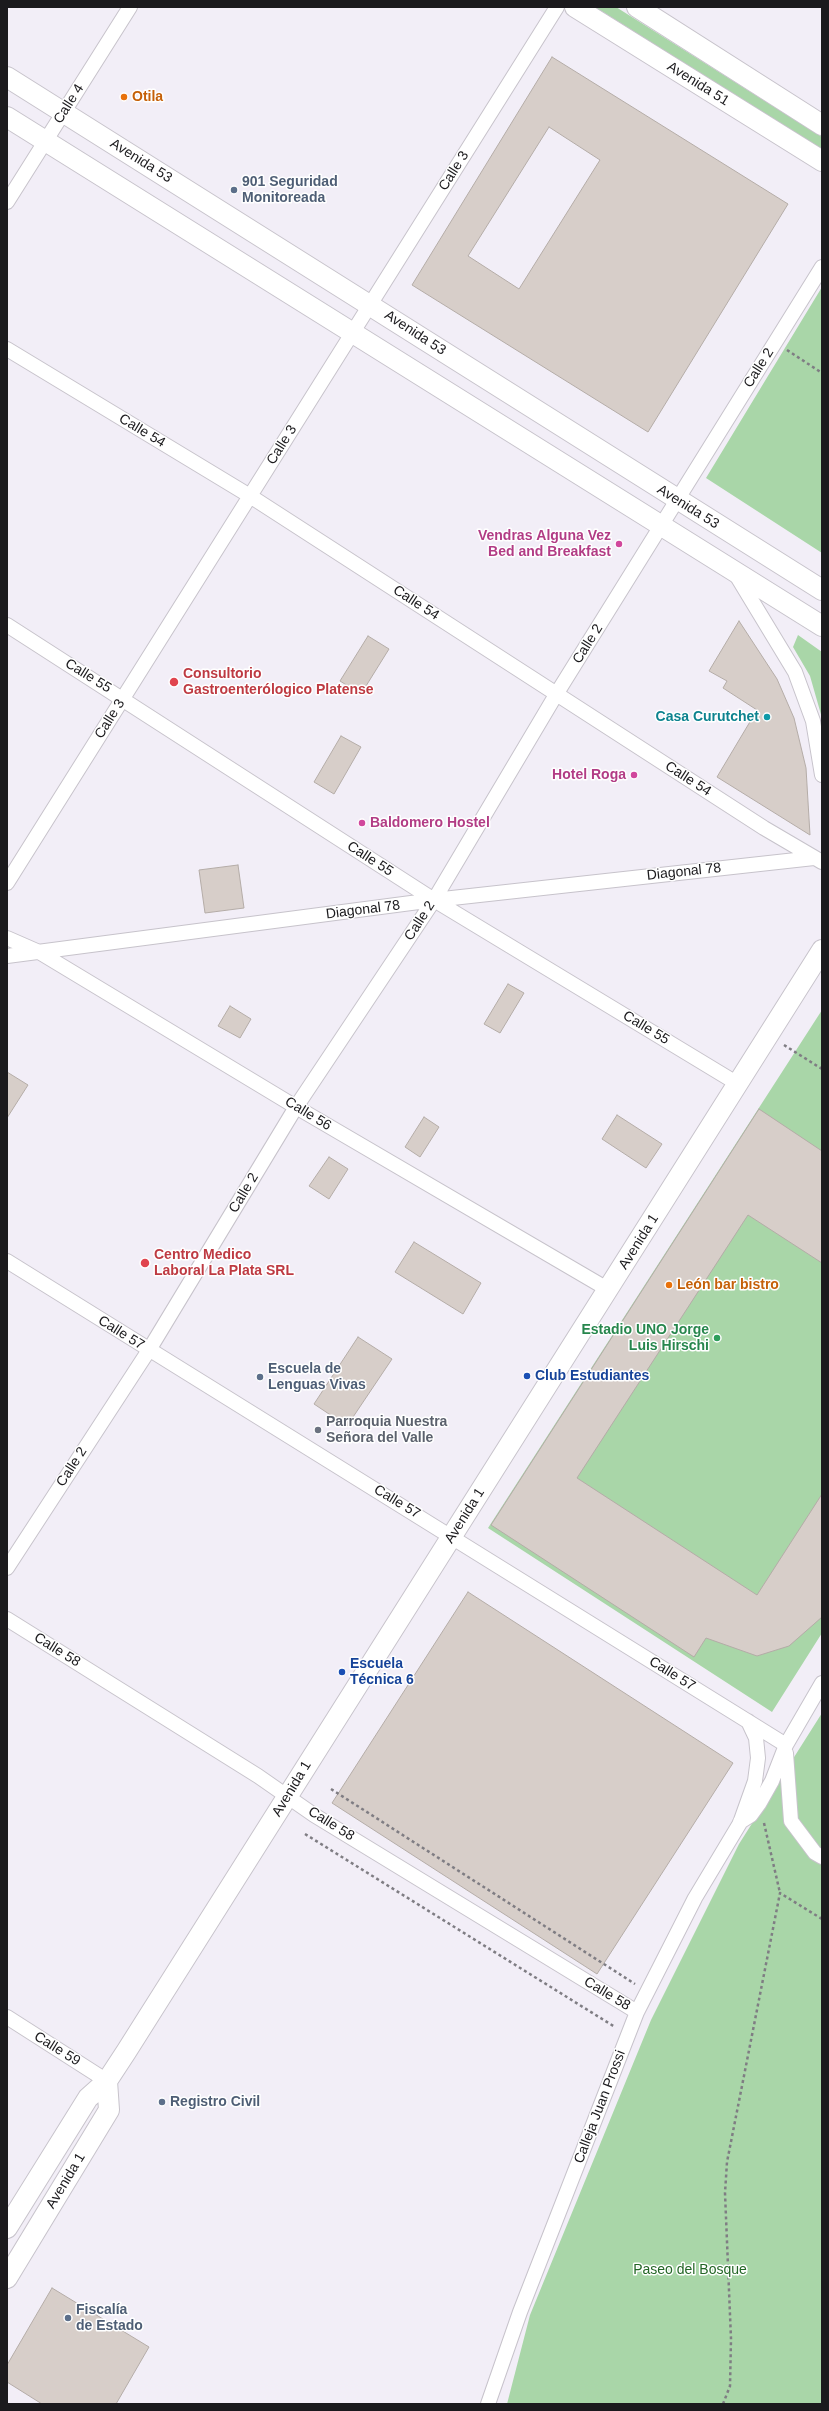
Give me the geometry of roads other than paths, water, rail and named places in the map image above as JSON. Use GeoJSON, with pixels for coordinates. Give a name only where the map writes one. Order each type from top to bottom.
{"type":"FeatureCollection","features":[{"type":"Feature","properties":{"kind":"street","name":"Calle 4"},"geometry":{"type":"LineString","coordinates":[[7,202],[130,7]]}},
{"type":"Feature","properties":{"kind":"street","name":"Calle 3"},"geometry":{"type":"LineString","coordinates":[[7,883],[557,7]]}},
{"type":"Feature","properties":{"kind":"street","name":"Avenida 51"},"geometry":{"type":"LineString","coordinates":[[574,7],[822,162]]}},
{"type":"Feature","properties":{"kind":"street"},"geometry":{"type":"LineString","coordinates":[[637,7],[822,125]]}},
{"type":"Feature","properties":{"kind":"street","name":"Avenida 53"},"geometry":{"type":"LineString","coordinates":[[7,77],[370,304],[677,500],[822,590]]}},
{"type":"Feature","properties":{"kind":"street"},"geometry":{"type":"LineString","coordinates":[[7,117],[822,626]]}},
{"type":"Feature","properties":{"kind":"street","name":"Calle 2"},"geometry":{"type":"LineString","coordinates":[[7,1568],[149,1350],[296,1107],[434,900],[557,693],[822,267]]}},
{"type":"Feature","properties":{"kind":"street","name":"Calle 54"},"geometry":{"type":"LineString","coordinates":[[7,349],[250,496],[764,828],[818,860]]}},
{"type":"Feature","properties":{"kind":"street"},"geometry":{"type":"LineString","coordinates":[[735,573],[795,672],[813,721],[822,775]]}},
{"type":"Feature","properties":{"kind":"street","name":"Calle 55"},"geometry":{"type":"LineString","coordinates":[[7,625],[123,698],[434,900],[738,1084]]}},
{"type":"Feature","properties":{"kind":"street","name":"Diagonal 78"},"geometry":{"type":"LineString","coordinates":[[7,956],[434,900],[818,860]]}},
{"type":"Feature","properties":{"kind":"street","name":"Calle 56"},"geometry":{"type":"LineString","coordinates":[[7,938],[39,952],[296,1107],[609,1290]]}},
{"type":"Feature","properties":{"kind":"street","name":"Avenida 1"},"geometry":{"type":"LineString","coordinates":[[7,2228],[88,2098],[107,2081],[609,1290],[822,950]]}},
{"type":"Feature","properties":{"kind":"street","name":"Calle 57"},"geometry":{"type":"LineString","coordinates":[[7,1261],[452,1536],[786,1745]]}},
{"type":"Feature","properties":{"kind":"street","name":"Calle 58"},"geometry":{"type":"LineString","coordinates":[[7,1619],[288,1796],[314,1815],[637,2012]]}},
{"type":"Feature","properties":{"kind":"street","name":"Calleja Juan Prossi"},"geometry":{"type":"LineString","coordinates":[[740,1823],[751,1815],[759,1804],[772,1781],[786,1745],[822,1683]]}},
{"type":"Feature","properties":{"kind":"street","name":"Calleja Juan Prossi"},"geometry":{"type":"LineString","coordinates":[[488,2404],[520,2312],[627,2035],[647,1992],[696,1898],[740,1823],[755,1781],[758,1758],[756,1738],[748,1721]]}},
{"type":"Feature","properties":{"kind":"street"},"geometry":{"type":"LineString","coordinates":[[786,1745],[786,1783],[790,1821],[816,1853],[822,1857]]}},
{"type":"Feature","properties":{"kind":"street","name":"Calle 59"},"geometry":{"type":"LineString","coordinates":[[7,2017],[107,2081]]}},
{"type":"Feature","properties":{"kind":"street","name":"Avenida 1"},"geometry":{"type":"LineString","coordinates":[[7,2278],[109,2110],[107,2081]]}},
{"type":"Feature","properties":{"kind":"place","name":"Otila"},"geometry":{"type":"Point","coordinates":[124,97]}},
{"type":"Feature","properties":{"kind":"place","name":"901 Seguridad Monitoreada"},"geometry":{"type":"Point","coordinates":[234,190]}},
{"type":"Feature","properties":{"kind":"place","name":"Vendras Alguna Vez Bed and Breakfast"},"geometry":{"type":"Point","coordinates":[619,544]}},
{"type":"Feature","properties":{"kind":"place","name":"Consultorio Gastroenterólogico Platense"},"geometry":{"type":"Point","coordinates":[174,682]}},
{"type":"Feature","properties":{"kind":"place","name":"Casa Curutchet"},"geometry":{"type":"Point","coordinates":[767,717]}},
{"type":"Feature","properties":{"kind":"place","name":"Hotel Roga"},"geometry":{"type":"Point","coordinates":[634,775]}},
{"type":"Feature","properties":{"kind":"place","name":"Baldomero Hostel"},"geometry":{"type":"Point","coordinates":[362,823]}},
{"type":"Feature","properties":{"kind":"place","name":"Centro Medico Laboral La Plata SRL"},"geometry":{"type":"Point","coordinates":[145,1263]}},
{"type":"Feature","properties":{"kind":"place","name":"León bar bistro"},"geometry":{"type":"Point","coordinates":[669,1285]}},
{"type":"Feature","properties":{"kind":"place","name":"Estadio UNO Jorge Luis Hirschi"},"geometry":{"type":"Point","coordinates":[717,1338]}},
{"type":"Feature","properties":{"kind":"place","name":"Club Estudiantes"},"geometry":{"type":"Point","coordinates":[527,1376]}},
{"type":"Feature","properties":{"kind":"place","name":"Escuela de Lenguas Vivas"},"geometry":{"type":"Point","coordinates":[260,1377]}},
{"type":"Feature","properties":{"kind":"place","name":"Parroquia Nuestra Señora del Valle"},"geometry":{"type":"Point","coordinates":[318,1430]}},
{"type":"Feature","properties":{"kind":"place","name":"Escuela Técnica 6"},"geometry":{"type":"Point","coordinates":[342,1672]}},
{"type":"Feature","properties":{"kind":"place","name":"Registro Civil"},"geometry":{"type":"Point","coordinates":[162,2102]}},
{"type":"Feature","properties":{"kind":"place","name":"Fiscalía de Estado"},"geometry":{"type":"Point","coordinates":[68,2318]}},
{"type":"Feature","properties":{"kind":"park label","name":"Paseo del Bosque"},"geometry":{"type":"Point","coordinates":[690,2270]}}]}
